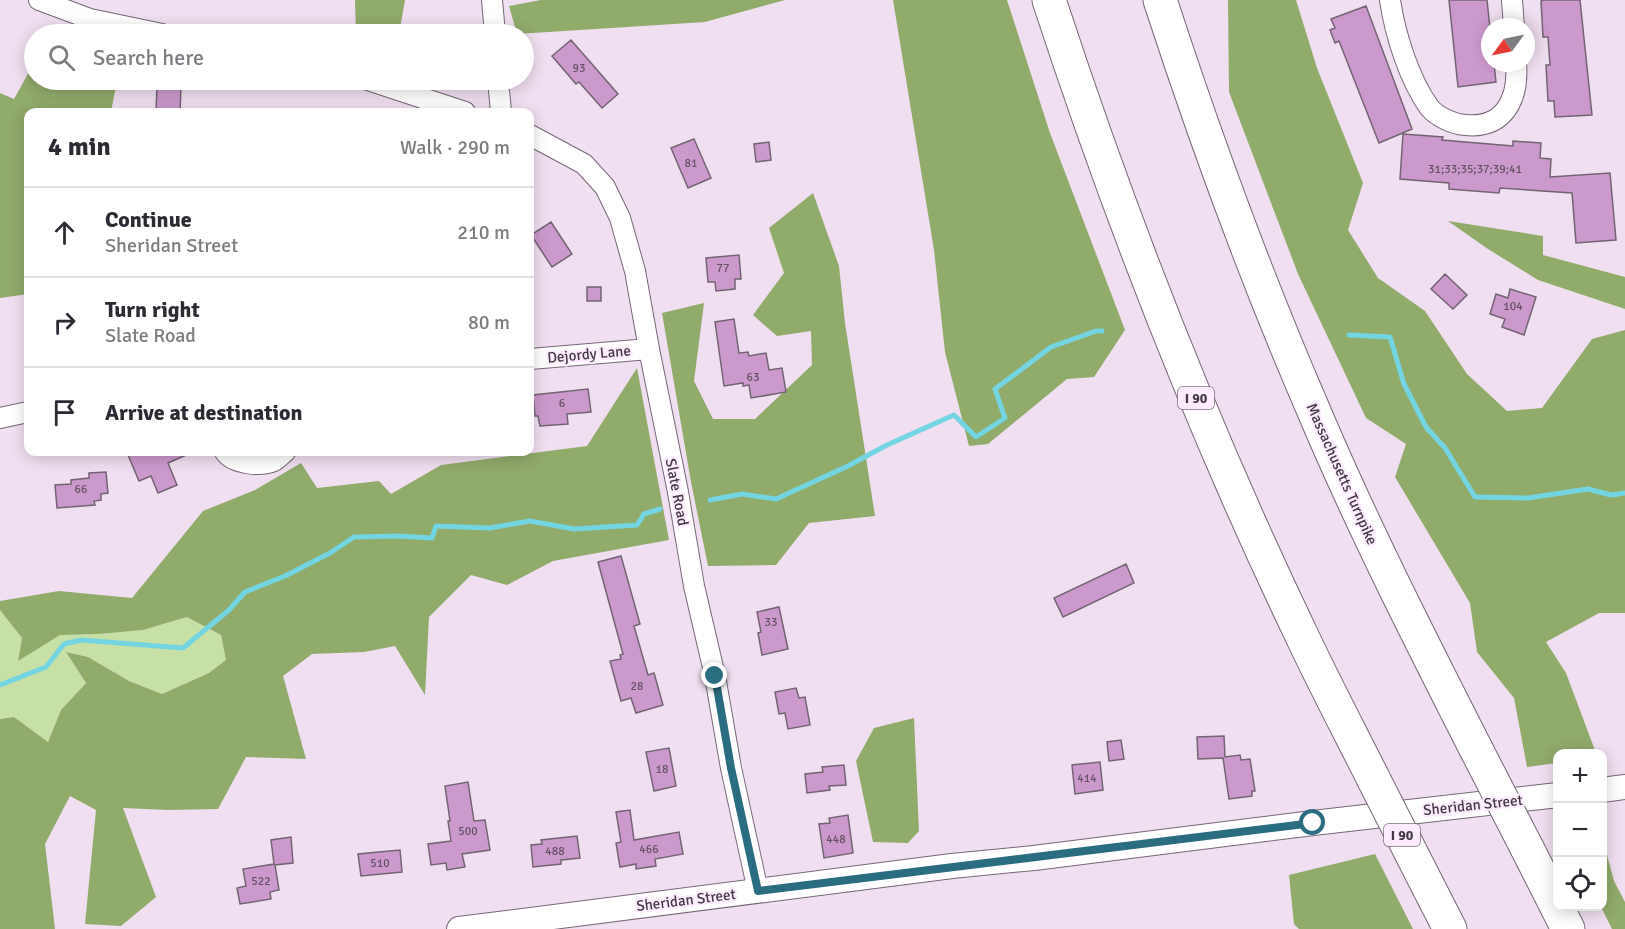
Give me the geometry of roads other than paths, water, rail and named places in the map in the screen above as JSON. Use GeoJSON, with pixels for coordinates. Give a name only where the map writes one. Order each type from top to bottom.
{"type":"FeatureCollection","features":[{"type":"Feature","properties":{"kind":"highway","name":"I 90"},"geometry":{"type":"LineString","coordinates":[[1049,0],[1108,175],[1213,440],[1302,637],[1450,929]]}},
{"type":"Feature","properties":{"kind":"highway","name":"Massachusetts Turnpike"},"geometry":{"type":"LineString","coordinates":[[1160,0],[1191,97],[1257,273],[1312,409],[1375,547],[1568,929]]}},
{"type":"Feature","properties":{"kind":"street"},"geometry":{"type":"LineString","coordinates":[[39,0],[90,19],[114,24]]}},
{"type":"Feature","properties":{"kind":"street"},"geometry":{"type":"LineString","coordinates":[[492,0],[494,24]]}},
{"type":"Feature","properties":{"kind":"street"},"geometry":{"type":"LineString","coordinates":[[1390,0],[1412,77],[1431,109],[1454,124],[1481,127],[1498,119],[1511,102],[1518,81],[1517,72]]}},
{"type":"Feature","properties":{"kind":"street"},"geometry":{"type":"LineString","coordinates":[[1512,0],[1513,18]]}},
{"type":"Feature","properties":{"kind":"street"},"geometry":{"type":"LineString","coordinates":[[398,90],[453,108]]}},
{"type":"Feature","properties":{"kind":"street"},"geometry":{"type":"LineString","coordinates":[[499,90],[501,108]]}},
{"type":"Feature","properties":{"kind":"street","name":"Slate Road"},"geometry":{"type":"LineString","coordinates":[[534,137],[584,164],[605,187],[620,218],[635,271],[694,586],[715,676],[731,768],[758,891]]}},
{"type":"Feature","properties":{"kind":"street","name":"Dejordy Lane"},"geometry":{"type":"LineString","coordinates":[[534,359],[649,349]]}},
{"type":"Feature","properties":{"kind":"street"},"geometry":{"type":"LineString","coordinates":[[0,418],[24,413]]}},
{"type":"Feature","properties":{"kind":"street"},"geometry":{"type":"LineString","coordinates":[[227,456],[248,464],[274,461],[280,456]]}},
{"type":"Feature","properties":{"kind":"street"},"geometry":{"type":"LineString","coordinates":[[1607,789],[1625,787]]}},
{"type":"Feature","properties":{"kind":"street","name":"Sheridan Street"},"geometry":{"type":"LineString","coordinates":[[459,929],[952,866],[1553,795]]}},
{"type":"Feature","properties":{"kind":"waterway"},"geometry":{"type":"LineString","coordinates":[[710,500],[742,494],[776,499],[954,415],[976,437],[1005,418],[995,389],[1051,347],[1102,331]]}},
{"type":"Feature","properties":{"kind":"waterway"},"geometry":{"type":"LineString","coordinates":[[1349,335],[1390,337],[1404,384],[1426,427],[1445,448],[1475,497],[1528,498],[1588,489],[1611,495],[1625,493]]}},
{"type":"Feature","properties":{"kind":"waterway"},"geometry":{"type":"LineString","coordinates":[[0,685],[46,667],[64,644],[81,640],[183,648],[229,610],[245,592],[285,576],[330,553],[354,537],[432,538],[436,526],[490,528],[530,521],[574,529],[637,525],[644,514],[660,509]]}}]}
